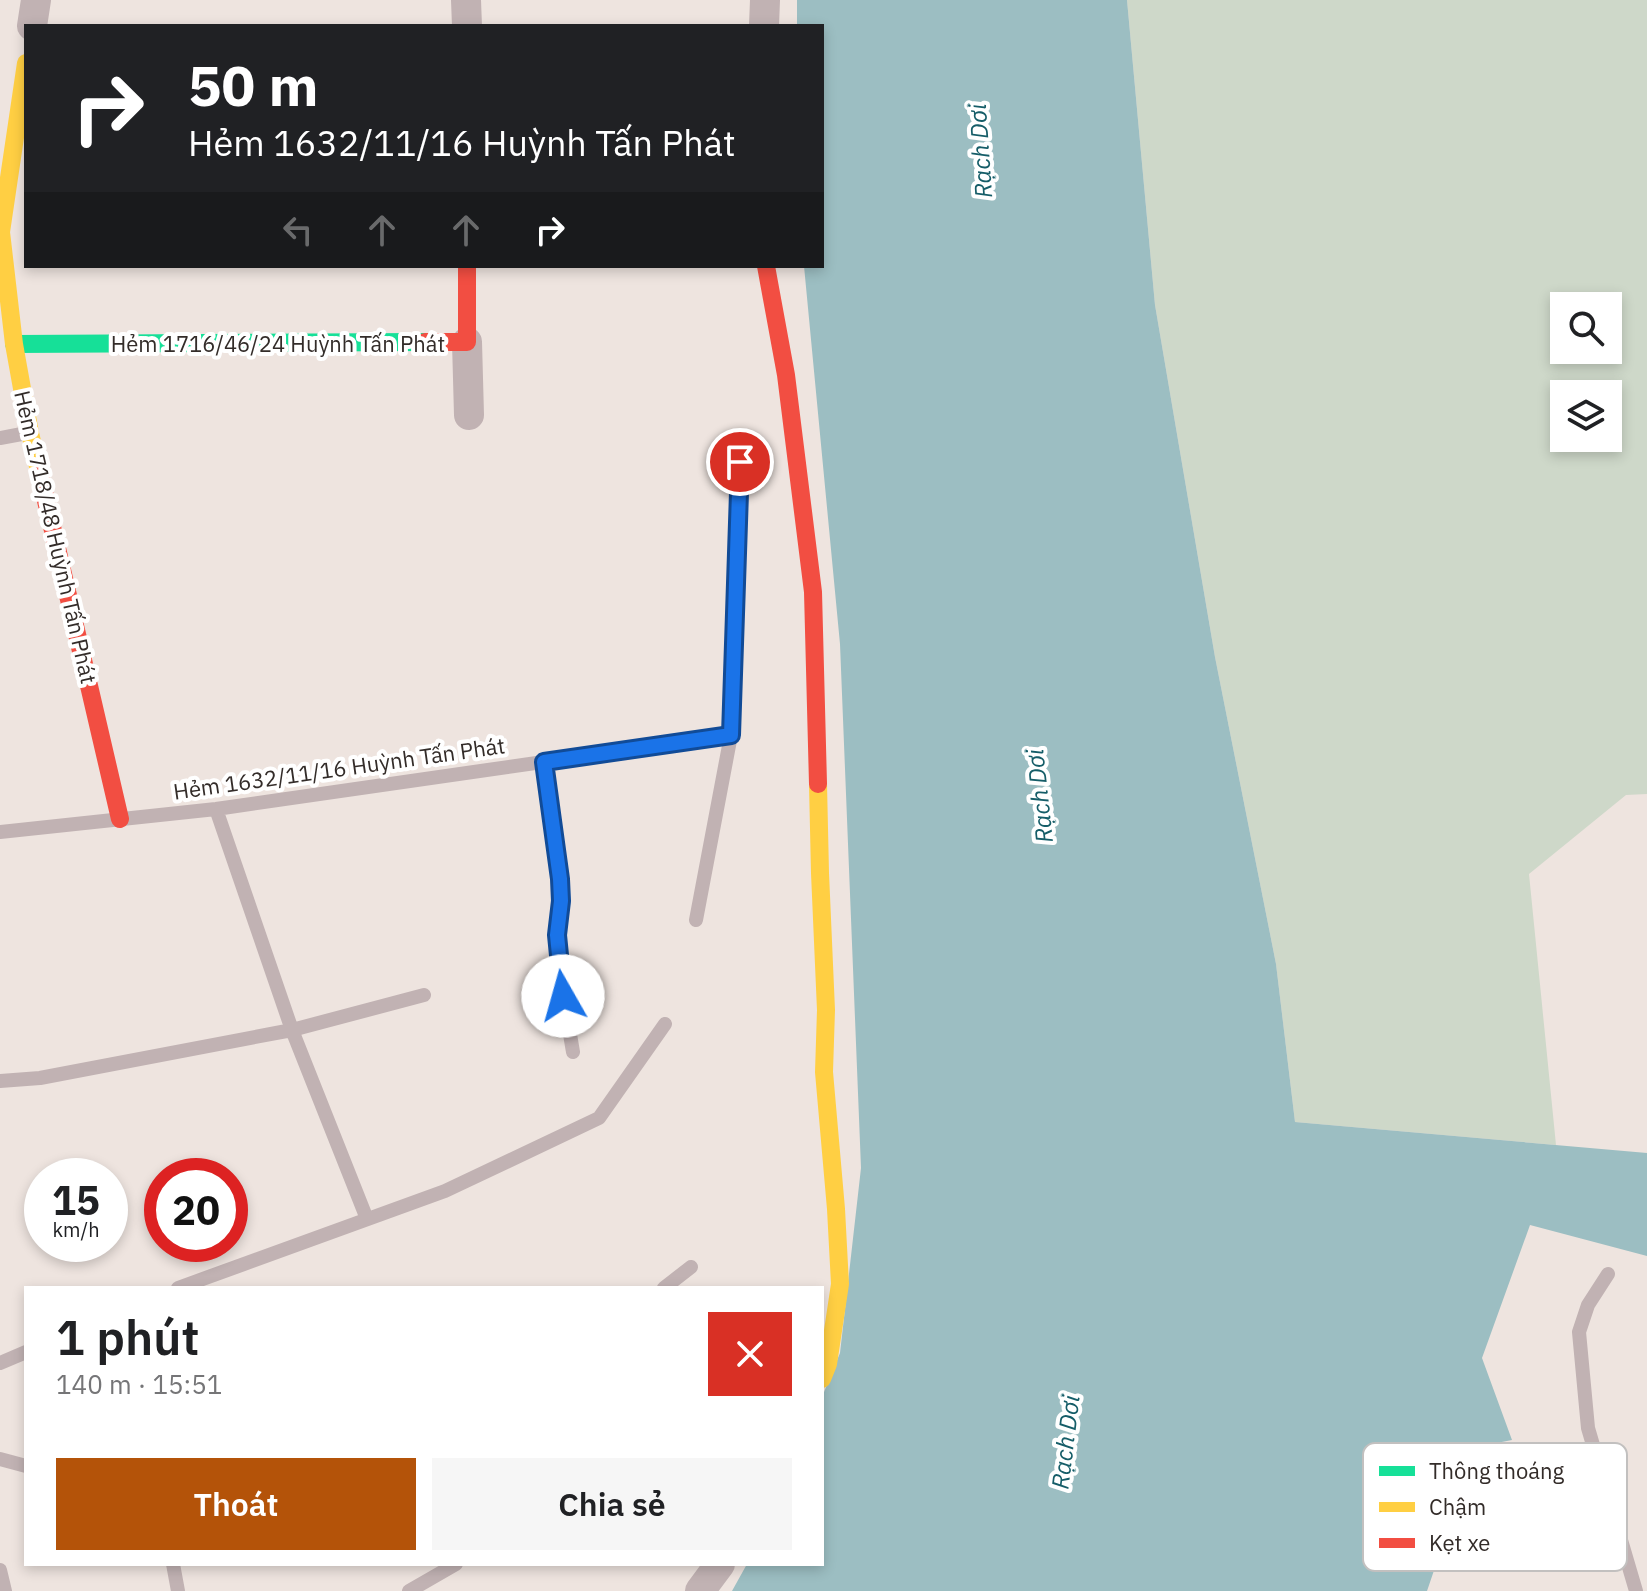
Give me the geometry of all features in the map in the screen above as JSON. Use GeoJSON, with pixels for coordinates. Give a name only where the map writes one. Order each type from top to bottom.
{"type":"FeatureCollection","features":[{"type":"Feature","properties":{"kind":"street"},"geometry":{"type":"LineString","coordinates":[[32,24],[36,0]]}},
{"type":"Feature","properties":{"kind":"street"},"geometry":{"type":"LineString","coordinates":[[466,0],[467,24]]}},
{"type":"Feature","properties":{"kind":"street"},"geometry":{"type":"LineString","coordinates":[[764,24],[765,0]]}},
{"type":"Feature","properties":{"kind":"street","name":"Hẻm 1718/48 Huỳnh Tấn Phát"},"geometry":{"type":"LineString","coordinates":[[24,76],[0,232],[14,344],[30,433],[120,819]]}},
{"type":"Feature","properties":{"kind":"street","name":"Hẻm 1716/46/24 Huỳnh Tấn Phát"},"geometry":{"type":"LineString","coordinates":[[14,344],[467,342],[467,268]]}},
{"type":"Feature","properties":{"kind":"street"},"geometry":{"type":"LineString","coordinates":[[766,268],[786,375],[813,592],[826,1010],[824,1072],[840,1284],[824,1374]]}},
{"type":"Feature","properties":{"kind":"street"},"geometry":{"type":"LineString","coordinates":[[467,342],[469,415]]}},
{"type":"Feature","properties":{"kind":"street"},"geometry":{"type":"LineString","coordinates":[[700,1591],[719,1566]]}},
{"type":"Feature","properties":{"kind":"lane"},"geometry":{"type":"LineString","coordinates":[[0,438],[30,433]]}},
{"type":"Feature","properties":{"kind":"lane"},"geometry":{"type":"LineString","coordinates":[[696,920],[731,735],[740,462]]}},
{"type":"Feature","properties":{"kind":"lane","name":"Hẻm 1632/11/16 Huỳnh Tấn Phát"},"geometry":{"type":"LineString","coordinates":[[0,832],[216,809],[731,735]]}},
{"type":"Feature","properties":{"kind":"lane"},"geometry":{"type":"LineString","coordinates":[[544,762],[560,879],[559,969],[573,1052]]}},
{"type":"Feature","properties":{"kind":"lane"},"geometry":{"type":"LineString","coordinates":[[216,809],[292,1030],[367,1219]]}},
{"type":"Feature","properties":{"kind":"lane"},"geometry":{"type":"LineString","coordinates":[[0,1081],[40,1078],[292,1030],[424,995]]}},
{"type":"Feature","properties":{"kind":"lane"},"geometry":{"type":"LineString","coordinates":[[183,1286],[445,1191],[599,1118],[665,1024]]}},
{"type":"Feature","properties":{"kind":"lane"},"geometry":{"type":"LineString","coordinates":[[667,1286],[691,1267]]}},
{"type":"Feature","properties":{"kind":"lane"},"geometry":{"type":"LineString","coordinates":[[1592,1443],[1588,1428],[1579,1332],[1588,1305],[1608,1274]]}},
{"type":"Feature","properties":{"kind":"lane"},"geometry":{"type":"LineString","coordinates":[[0,1363],[24,1353]]}},
{"type":"Feature","properties":{"kind":"lane"},"geometry":{"type":"LineString","coordinates":[[0,1459],[24,1465]]}},
{"type":"Feature","properties":{"kind":"lane"},"geometry":{"type":"LineString","coordinates":[[1627,1560],[1636,1591]]}},
{"type":"Feature","properties":{"kind":"lane"},"geometry":{"type":"LineString","coordinates":[[173,1566],[178,1591]]}},
{"type":"Feature","properties":{"kind":"lane"},"geometry":{"type":"LineString","coordinates":[[409,1591],[453,1566]]}},
{"type":"Feature","properties":{"kind":"lane"},"geometry":{"type":"LineString","coordinates":[[0,1570],[5,1591]]}},
{"type":"Feature","properties":{"kind":"green space"},"geometry":{"type":"Polygon","coordinates":[[[1127,0],[1647,0],[1647,794],[1626,795],[1529,874],[1556,1145],[1295,1122],[1276,964],[1215,657],[1155,305],[1127,0]]]}},
{"type":"Feature","properties":{"kind":"water","name":"Rạch Dơi"},"geometry":{"type":"Polygon","coordinates":[[[797,0],[1127,0],[1155,305],[1215,657],[1276,964],[1295,1122],[1647,1153],[1647,1256],[1530,1225],[1482,1358],[1512,1440],[1497,1443],[1363,1443],[1363,1571],[1434,1571],[1427,1591],[732,1591],[746,1566],[824,1566],[824,1392],[840,1353],[861,1168],[840,644],[804,268],[824,268],[824,24],[797,24],[797,0]]]}},
{"type":"Feature","properties":{"kind":"traffic: fast"},"geometry":{"type":"LineString","coordinates":[[14,344],[425,342]]}},
{"type":"Feature","properties":{"kind":"traffic: slow"},"geometry":{"type":"LineString","coordinates":[[24,77],[1,232],[14,344],[40,475]]}},
{"type":"Feature","properties":{"kind":"traffic: slow"},"geometry":{"type":"LineString","coordinates":[[818,784],[826,1010],[824,1072],[840,1284],[824,1374]]}},
{"type":"Feature","properties":{"kind":"traffic: jam"},"geometry":{"type":"LineString","coordinates":[[425,342],[467,342],[467,268]]}},
{"type":"Feature","properties":{"kind":"traffic: jam"},"geometry":{"type":"LineString","coordinates":[[766,268],[786,375],[813,592],[818,784]]}},
{"type":"Feature","properties":{"kind":"traffic: jam"},"geometry":{"type":"LineString","coordinates":[[40,475],[120,819]]}},
{"type":"Feature","properties":{"kind":"route"},"geometry":{"type":"LineString","coordinates":[[563,996],[557,935],[560,879],[544,762],[731,735],[740,462]]}}]}
